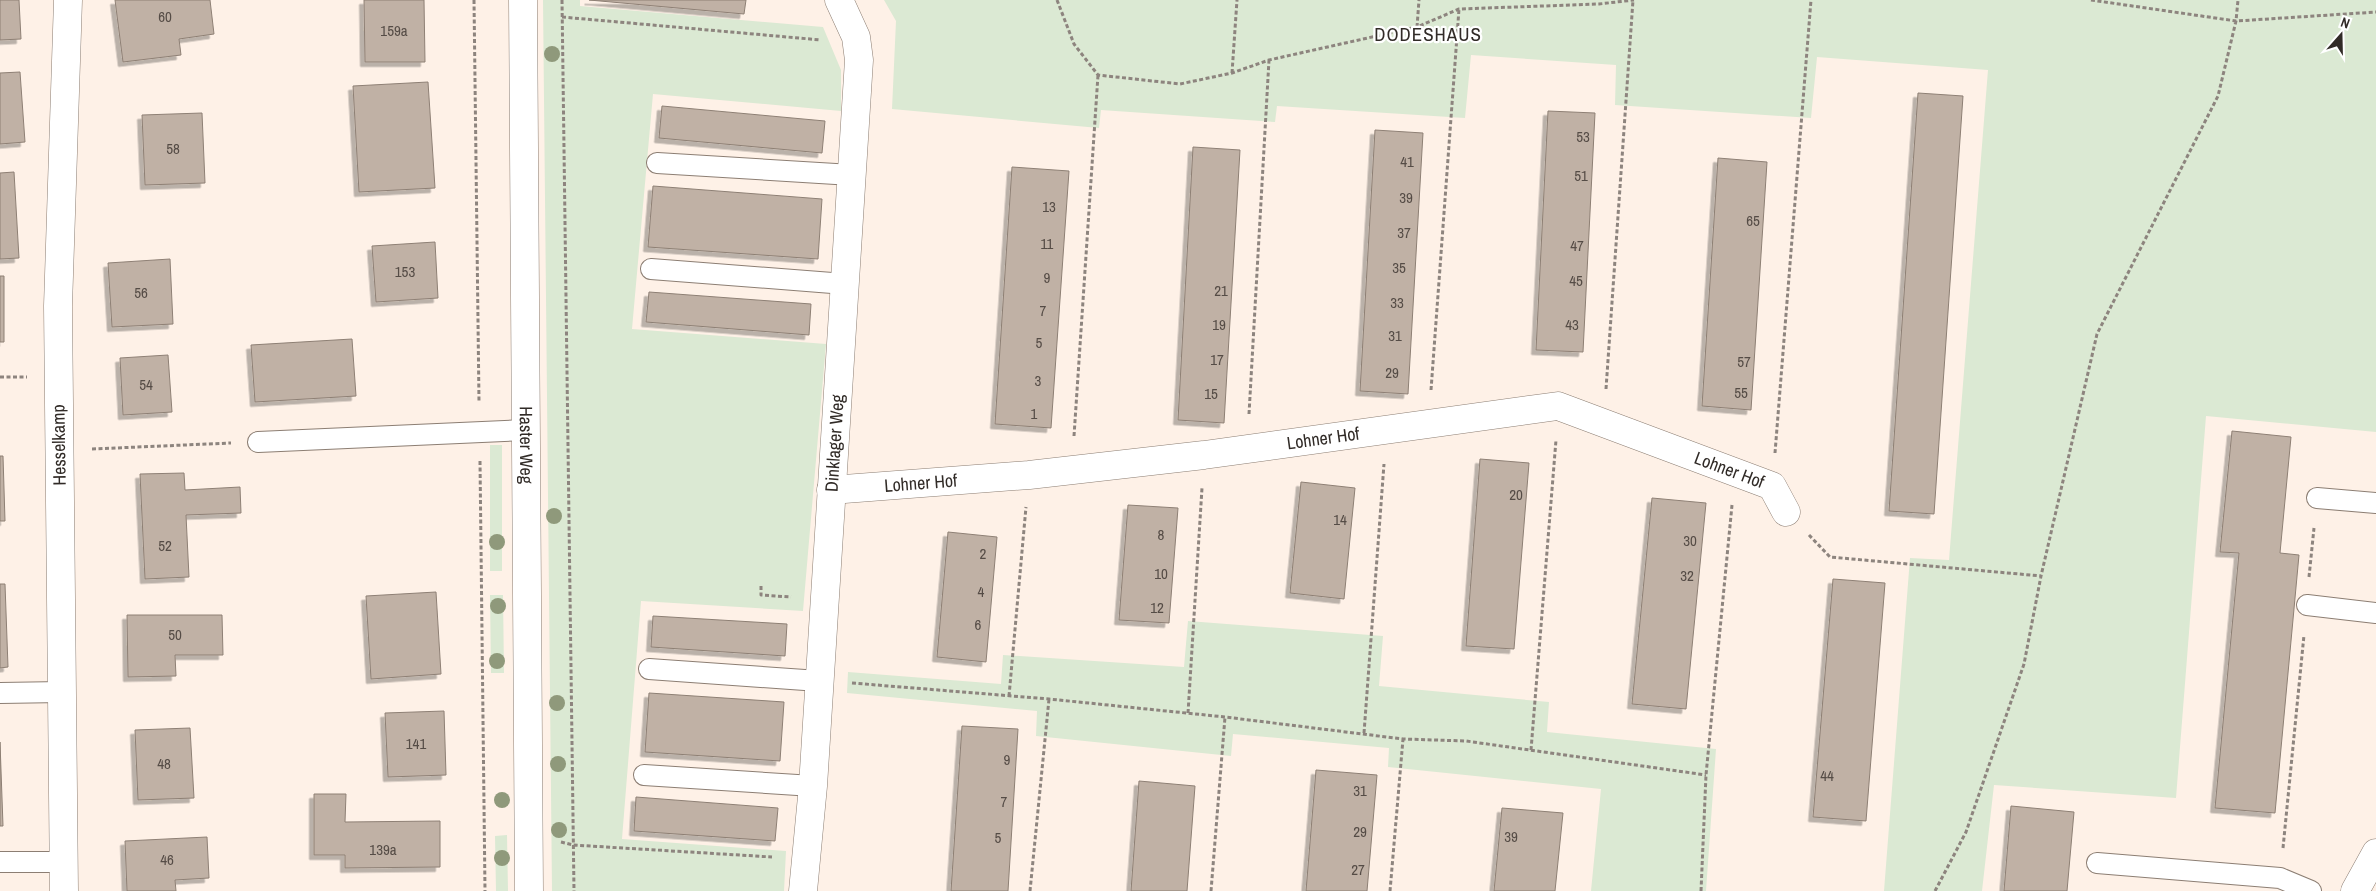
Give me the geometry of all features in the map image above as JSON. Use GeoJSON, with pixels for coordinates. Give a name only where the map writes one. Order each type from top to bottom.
{"type":"FeatureCollection","features":[{"type":"Feature","properties":{"kind":"street","name":"Hesselkamp"},"geometry":{"type":"LineString","coordinates":[[64,891],[58,306],[68,0]]}},
{"type":"Feature","properties":{"kind":"street","name":"Haster Weg"},"geometry":{"type":"LineString","coordinates":[[523,0],[529,891]]}},
{"type":"Feature","properties":{"kind":"street","name":"Dinklager Weg"},"geometry":{"type":"LineString","coordinates":[[803,891],[812,786],[859,60],[856,37],[839,0]]}},
{"type":"Feature","properties":{"kind":"street","name":"Lohner Hof"},"geometry":{"type":"LineString","coordinates":[[831,490],[1029,475],[1204,455],[1558,406],[1772,486],[1786,512]]}},
{"type":"Feature","properties":{"kind":"street"},"geometry":{"type":"LineString","coordinates":[[2354,891],[2376,853]]}},
{"type":"Feature","properties":{"kind":"lane"},"geometry":{"type":"LineString","coordinates":[[657,163],[852,175]]}},
{"type":"Feature","properties":{"kind":"lane"},"geometry":{"type":"LineString","coordinates":[[651,269],[845,284]]}},
{"type":"Feature","properties":{"kind":"lane"},"geometry":{"type":"LineString","coordinates":[[258,442],[525,430]]}},
{"type":"Feature","properties":{"kind":"lane"},"geometry":{"type":"LineString","coordinates":[[2317,498],[2376,503]]}},
{"type":"Feature","properties":{"kind":"lane"},"geometry":{"type":"LineString","coordinates":[[2306,605],[2376,613]]}},
{"type":"Feature","properties":{"kind":"lane"},"geometry":{"type":"LineString","coordinates":[[649,669],[819,681]]}},
{"type":"Feature","properties":{"kind":"lane"},"geometry":{"type":"LineString","coordinates":[[0,694],[62,692]]}},
{"type":"Feature","properties":{"kind":"lane"},"geometry":{"type":"LineString","coordinates":[[644,775],[812,786]]}},
{"type":"Feature","properties":{"kind":"lane"},"geometry":{"type":"LineString","coordinates":[[0,862],[64,862]]}},
{"type":"Feature","properties":{"kind":"lane"},"geometry":{"type":"LineString","coordinates":[[2097,863],[2280,878],[2311,891]]}},
{"type":"Feature","properties":{"kind":"path"},"geometry":{"type":"LineString","coordinates":[[562,0],[574,891]]}},
{"type":"Feature","properties":{"kind":"path"},"geometry":{"type":"LineString","coordinates":[[1057,0],[1074,44],[1098,75],[1072,469]]}},
{"type":"Feature","properties":{"kind":"path"},"geometry":{"type":"LineString","coordinates":[[1232,73],[1236,0]]}},
{"type":"Feature","properties":{"kind":"path"},"geometry":{"type":"LineString","coordinates":[[1417,27],[1419,0]]}},
{"type":"Feature","properties":{"kind":"path"},"geometry":{"type":"LineString","coordinates":[[1098,75],[1180,84],[1232,73],[1269,60],[1417,27],[1459,8],[1634,0],[1603,422]]}},
{"type":"Feature","properties":{"kind":"path"},"geometry":{"type":"LineString","coordinates":[[1772,486],[1811,0]]}},
{"type":"Feature","properties":{"kind":"path"},"geometry":{"type":"LineString","coordinates":[[2091,0],[2236,21],[2376,12]]}},
{"type":"Feature","properties":{"kind":"path"},"geometry":{"type":"LineString","coordinates":[[1935,891],[1966,832],[2024,664],[2041,576],[2097,334],[2218,96],[2236,21],[2238,0]]}},
{"type":"Feature","properties":{"kind":"path"},"geometry":{"type":"LineString","coordinates":[[1429,423],[1459,8]]}},
{"type":"Feature","properties":{"kind":"path"},"geometry":{"type":"LineString","coordinates":[[562,17],[821,40],[856,37]]}},
{"type":"Feature","properties":{"kind":"path"},"geometry":{"type":"LineString","coordinates":[[1247,448],[1269,60]]}},
{"type":"Feature","properties":{"kind":"path"},"geometry":{"type":"LineString","coordinates":[[1531,750],[1558,406]]}},
{"type":"Feature","properties":{"kind":"path"},"geometry":{"type":"LineString","coordinates":[[1364,733],[1387,429]]}},
{"type":"Feature","properties":{"kind":"path"},"geometry":{"type":"LineString","coordinates":[[59,450],[258,442]]}},
{"type":"Feature","properties":{"kind":"path"},"geometry":{"type":"LineString","coordinates":[[1188,713],[1204,455]]}},
{"type":"Feature","properties":{"kind":"path"},"geometry":{"type":"LineString","coordinates":[[1701,891],[1706,775],[1735,472]]}},
{"type":"Feature","properties":{"kind":"path"},"geometry":{"type":"LineString","coordinates":[[1010,696],[1029,475]]}},
{"type":"Feature","properties":{"kind":"path"},"geometry":{"type":"LineString","coordinates":[[2280,878],[2317,498]]}},
{"type":"Feature","properties":{"kind":"path"},"geometry":{"type":"LineString","coordinates":[[1786,512],[1830,557],[2041,576]]}},
{"type":"Feature","properties":{"kind":"path"},"geometry":{"type":"LineString","coordinates":[[761,586],[760,595],[824,600]]}},
{"type":"Feature","properties":{"kind":"path"},"geometry":{"type":"LineString","coordinates":[[819,681],[1049,699],[1225,717],[1403,739],[1466,741],[1706,775]]}},
{"type":"Feature","properties":{"kind":"path"},"geometry":{"type":"LineString","coordinates":[[1030,891],[1049,699]]}},
{"type":"Feature","properties":{"kind":"path"},"geometry":{"type":"LineString","coordinates":[[1211,891],[1225,717]]}},
{"type":"Feature","properties":{"kind":"path"},"geometry":{"type":"LineString","coordinates":[[1390,891],[1403,739]]}},
{"type":"Feature","properties":{"kind":"path"},"geometry":{"type":"LineString","coordinates":[[574,845],[805,859]]}},
{"type":"Feature","properties":{"kind":"green space"},"geometry":{"type":"Polygon","coordinates":[[[543,0],[580,0],[580,6],[823,27],[841,70],[841,111],[653,94],[632,329],[826,344],[803,611],[641,601],[622,839],[786,851],[784,891],[552,891],[543,0]]]}},
{"type":"Feature","properties":{"kind":"green space"},"geometry":{"type":"Polygon","coordinates":[[[884,0],[2376,0],[2376,432],[2206,416],[2176,798],[1994,785],[1982,891],[1884,891],[1910,558],[1949,560],[1988,70],[1817,57],[1811,118],[1615,105],[1616,65],[1471,55],[1465,118],[1277,106],[1275,122],[1101,110],[1099,128],[892,109],[896,21],[884,0]]]}},
{"type":"Feature","properties":{"kind":"green space"},"geometry":{"type":"Polygon","coordinates":[[[490,445],[502,445],[502,571],[490,571],[490,445]]]}},
{"type":"Feature","properties":{"kind":"green space"},"geometry":{"type":"Polygon","coordinates":[[[490,595],[503,595],[504,673],[491,673],[490,595]]]}},
{"type":"Feature","properties":{"kind":"green space"},"geometry":{"type":"Polygon","coordinates":[[[1188,621],[1383,636],[1379,686],[1549,702],[1547,732],[1716,749],[1706,891],[1591,891],[1601,789],[1388,767],[1389,748],[1233,734],[1231,756],[1036,736],[1037,711],[847,693],[848,672],[1001,684],[1003,655],[1184,667],[1188,621]]]}},
{"type":"Feature","properties":{"kind":"green space"},"geometry":{"type":"Polygon","coordinates":[[[507,835],[508,891],[496,891],[495,836],[507,835]]]}},
{"type":"Feature","properties":{"kind":"building"},"geometry":{"type":"Polygon","coordinates":[[[0,0],[19,0],[21,39],[0,40],[0,0]]]}},
{"type":"Feature","properties":{"kind":"building"},"geometry":{"type":"Polygon","coordinates":[[[115,0],[210,0],[214,34],[179,39],[181,55],[123,62],[115,0]]]}},
{"type":"Feature","properties":{"kind":"building"},"geometry":{"type":"Polygon","coordinates":[[[364,0],[424,0],[425,62],[365,62],[364,0]]]}},
{"type":"Feature","properties":{"kind":"building"},"geometry":{"type":"Polygon","coordinates":[[[589,0],[746,0],[744,14],[589,0]]]}},
{"type":"Feature","properties":{"kind":"building"},"geometry":{"type":"Polygon","coordinates":[[[20,72],[25,142],[0,144],[0,73],[20,72]]]}},
{"type":"Feature","properties":{"kind":"building"},"geometry":{"type":"Polygon","coordinates":[[[428,82],[435,188],[359,192],[353,86],[428,82]]]}},
{"type":"Feature","properties":{"kind":"building"},"geometry":{"type":"Polygon","coordinates":[[[1918,93],[1963,96],[1934,514],[1889,511],[1918,93]]]}},
{"type":"Feature","properties":{"kind":"building"},"geometry":{"type":"Polygon","coordinates":[[[662,106],[825,121],[822,153],[659,138],[662,106]]]}},
{"type":"Feature","properties":{"kind":"building"},"geometry":{"type":"Polygon","coordinates":[[[1548,111],[1595,113],[1583,352],[1536,350],[1548,111]]]}},
{"type":"Feature","properties":{"kind":"building"},"geometry":{"type":"Polygon","coordinates":[[[202,113],[205,183],[145,185],[142,115],[202,113]]]}},
{"type":"Feature","properties":{"kind":"building"},"geometry":{"type":"Polygon","coordinates":[[[1375,130],[1423,133],[1408,394],[1360,391],[1375,130]]]}},
{"type":"Feature","properties":{"kind":"building"},"geometry":{"type":"Polygon","coordinates":[[[1193,147],[1240,150],[1224,423],[1178,420],[1193,147]]]}},
{"type":"Feature","properties":{"kind":"building"},"geometry":{"type":"Polygon","coordinates":[[[1718,158],[1767,162],[1751,410],[1702,406],[1718,158]]]}},
{"type":"Feature","properties":{"kind":"building"},"geometry":{"type":"Polygon","coordinates":[[[1012,167],[1069,171],[1051,428],[995,424],[1012,167]]]}},
{"type":"Feature","properties":{"kind":"building"},"geometry":{"type":"Polygon","coordinates":[[[14,172],[19,258],[0,259],[0,173],[14,172]]]}},
{"type":"Feature","properties":{"kind":"building"},"geometry":{"type":"Polygon","coordinates":[[[653,186],[822,199],[818,259],[648,247],[653,186]]]}},
{"type":"Feature","properties":{"kind":"building"},"geometry":{"type":"Polygon","coordinates":[[[435,242],[438,298],[376,302],[372,246],[435,242]]]}},
{"type":"Feature","properties":{"kind":"building"},"geometry":{"type":"Polygon","coordinates":[[[170,259],[173,324],[112,327],[108,263],[170,259]]]}},
{"type":"Feature","properties":{"kind":"building"},"geometry":{"type":"Polygon","coordinates":[[[0,276],[4,276],[4,342],[0,342],[0,276]]]}},
{"type":"Feature","properties":{"kind":"building"},"geometry":{"type":"Polygon","coordinates":[[[649,292],[811,304],[809,335],[646,322],[649,292]]]}},
{"type":"Feature","properties":{"kind":"building"},"geometry":{"type":"Polygon","coordinates":[[[352,339],[356,396],[255,402],[251,345],[352,339]]]}},
{"type":"Feature","properties":{"kind":"building"},"geometry":{"type":"Polygon","coordinates":[[[168,355],[172,412],[123,415],[120,358],[168,355]]]}},
{"type":"Feature","properties":{"kind":"building"},"geometry":{"type":"Polygon","coordinates":[[[2232,431],[2291,437],[2280,553],[2299,555],[2275,813],[2215,808],[2239,553],[2220,552],[2232,431]]]}},
{"type":"Feature","properties":{"kind":"building"},"geometry":{"type":"Polygon","coordinates":[[[0,456],[3,456],[5,521],[0,521],[0,456]]]}},
{"type":"Feature","properties":{"kind":"building"},"geometry":{"type":"Polygon","coordinates":[[[1480,459],[1529,463],[1514,649],[1466,646],[1480,459]]]}},
{"type":"Feature","properties":{"kind":"building"},"geometry":{"type":"Polygon","coordinates":[[[184,473],[185,490],[240,487],[241,513],[186,515],[189,577],[145,579],[140,474],[184,473]]]}},
{"type":"Feature","properties":{"kind":"building"},"geometry":{"type":"Polygon","coordinates":[[[1301,482],[1355,488],[1344,599],[1290,593],[1301,482]]]}},
{"type":"Feature","properties":{"kind":"building"},"geometry":{"type":"Polygon","coordinates":[[[1652,498],[1706,503],[1686,709],[1632,704],[1652,498]]]}},
{"type":"Feature","properties":{"kind":"building"},"geometry":{"type":"Polygon","coordinates":[[[1128,505],[1178,508],[1169,623],[1119,620],[1128,505]]]}},
{"type":"Feature","properties":{"kind":"building"},"geometry":{"type":"Polygon","coordinates":[[[948,532],[997,537],[986,662],[937,657],[948,532]]]}},
{"type":"Feature","properties":{"kind":"building"},"geometry":{"type":"Polygon","coordinates":[[[1833,579],[1885,583],[1866,821],[1813,817],[1833,579]]]}},
{"type":"Feature","properties":{"kind":"building"},"geometry":{"type":"Polygon","coordinates":[[[0,584],[5,584],[8,667],[0,668],[0,584]]]}},
{"type":"Feature","properties":{"kind":"building"},"geometry":{"type":"Polygon","coordinates":[[[436,592],[441,674],[371,679],[366,596],[436,592]]]}},
{"type":"Feature","properties":{"kind":"building"},"geometry":{"type":"Polygon","coordinates":[[[127,615],[222,615],[223,655],[175,655],[176,676],[128,677],[127,615]]]}},
{"type":"Feature","properties":{"kind":"building"},"geometry":{"type":"Polygon","coordinates":[[[653,616],[787,624],[785,656],[651,647],[653,616]]]}},
{"type":"Feature","properties":{"kind":"building"},"geometry":{"type":"Polygon","coordinates":[[[649,693],[784,702],[780,761],[645,752],[649,693]]]}},
{"type":"Feature","properties":{"kind":"building"},"geometry":{"type":"Polygon","coordinates":[[[444,711],[446,775],[388,777],[385,713],[444,711]]]}},
{"type":"Feature","properties":{"kind":"building"},"geometry":{"type":"Polygon","coordinates":[[[962,726],[1018,729],[1008,891],[951,891],[962,726]]]}},
{"type":"Feature","properties":{"kind":"building"},"geometry":{"type":"Polygon","coordinates":[[[190,728],[194,798],[138,800],[135,730],[190,728]]]}},
{"type":"Feature","properties":{"kind":"building"},"geometry":{"type":"Polygon","coordinates":[[[0,742],[3,826],[0,826],[0,742]]]}},
{"type":"Feature","properties":{"kind":"building"},"geometry":{"type":"Polygon","coordinates":[[[1316,770],[1377,775],[1367,891],[1306,891],[1316,770]]]}},
{"type":"Feature","properties":{"kind":"building"},"geometry":{"type":"Polygon","coordinates":[[[1139,781],[1195,786],[1187,891],[1131,891],[1139,781]]]}},
{"type":"Feature","properties":{"kind":"building"},"geometry":{"type":"Polygon","coordinates":[[[314,794],[346,794],[345,822],[440,821],[440,867],[345,868],[345,855],[314,855],[314,794]]]}},
{"type":"Feature","properties":{"kind":"building"},"geometry":{"type":"Polygon","coordinates":[[[636,797],[778,808],[775,841],[634,831],[636,797]]]}},
{"type":"Feature","properties":{"kind":"building"},"geometry":{"type":"Polygon","coordinates":[[[2011,806],[2074,812],[2067,891],[2004,891],[2011,806]]]}},
{"type":"Feature","properties":{"kind":"building"},"geometry":{"type":"Polygon","coordinates":[[[1502,808],[1563,813],[1555,891],[1494,891],[1502,808]]]}},
{"type":"Feature","properties":{"kind":"building"},"geometry":{"type":"Polygon","coordinates":[[[207,837],[209,878],[175,880],[176,891],[127,891],[125,841],[207,837]]]}},
{"type":"Feature","properties":{"kind":"district","name":"DODESHAUS"},"geometry":{"type":"Point","coordinates":[1428,34]}}]}
